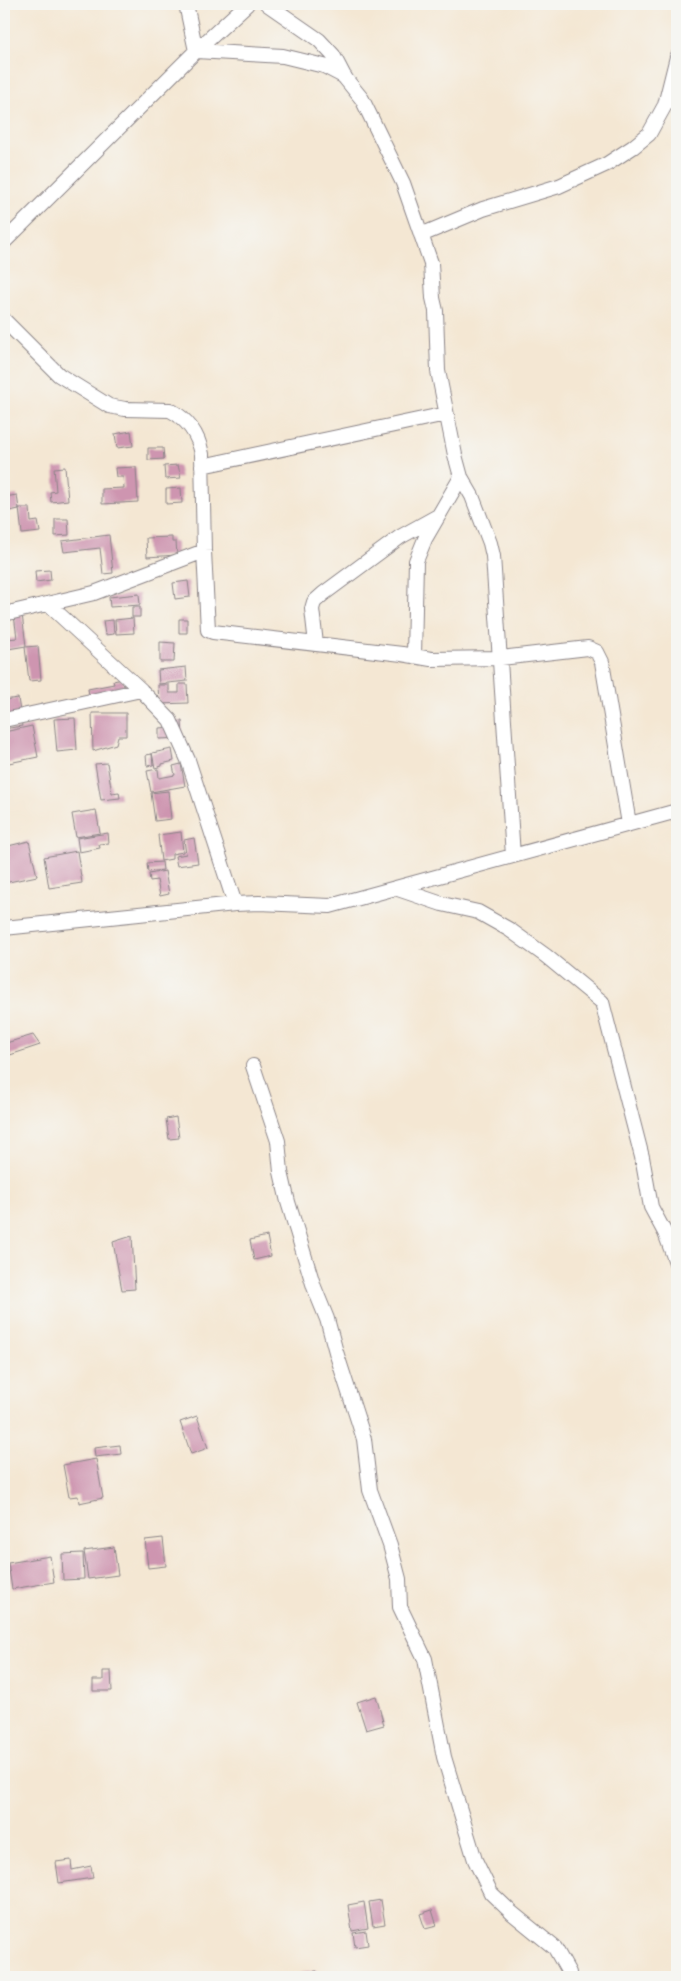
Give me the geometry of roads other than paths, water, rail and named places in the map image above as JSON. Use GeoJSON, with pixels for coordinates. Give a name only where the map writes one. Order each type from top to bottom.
{"type":"FeatureCollection","features":[{"type":"Feature","properties":{"kind":"street"},"geometry":{"type":"LineString","coordinates":[[186,4],[196,52]]}},
{"type":"Feature","properties":{"kind":"street"},"geometry":{"type":"LineString","coordinates":[[4,242],[247,4]]}},
{"type":"Feature","properties":{"kind":"street"},"geometry":{"type":"LineString","coordinates":[[268,4],[319,40],[333,55],[345,78],[362,99],[403,183],[431,263],[433,298],[436,311],[438,371],[446,414],[461,477],[472,496],[493,556],[513,856]]}},
{"type":"Feature","properties":{"kind":"street"},"geometry":{"type":"LineString","coordinates":[[196,52],[283,56],[324,66],[345,78]]}},
{"type":"Feature","properties":{"kind":"street"},"geometry":{"type":"LineString","coordinates":[[421,235],[483,209],[559,186],[607,164],[649,134],[665,105],[677,57]]}},
{"type":"Feature","properties":{"kind":"street"},"geometry":{"type":"LineString","coordinates":[[665,105],[677,93]]}},
{"type":"Feature","properties":{"kind":"street"},"geometry":{"type":"LineString","coordinates":[[4,320],[59,376],[109,406],[125,409],[170,410],[177,414],[199,439],[202,454],[208,630],[431,659],[501,658],[588,648],[597,652],[602,662],[629,824]]}},
{"type":"Feature","properties":{"kind":"street"},"geometry":{"type":"LineString","coordinates":[[202,466],[446,414]]}},
{"type":"Feature","properties":{"kind":"street"},"geometry":{"type":"LineString","coordinates":[[414,656],[416,560],[419,551],[461,477]]}},
{"type":"Feature","properties":{"kind":"street"},"geometry":{"type":"LineString","coordinates":[[316,644],[312,609],[314,602],[400,537],[438,516]]}},
{"type":"Feature","properties":{"kind":"street"},"geometry":{"type":"LineString","coordinates":[[4,614],[94,593],[204,551]]}},
{"type":"Feature","properties":{"kind":"street"},"geometry":{"type":"LineString","coordinates":[[48,604],[141,690],[170,720],[188,760],[235,904]]}},
{"type":"Feature","properties":{"kind":"street"},"geometry":{"type":"LineString","coordinates":[[4,720],[141,690]]}},
{"type":"Feature","properties":{"kind":"street"},"geometry":{"type":"LineString","coordinates":[[4,928],[235,904],[259,903],[330,906],[677,811]]}},
{"type":"Feature","properties":{"kind":"street"},"geometry":{"type":"LineString","coordinates":[[395,888],[442,904],[478,912],[510,930],[546,956],[602,1002],[642,1157],[651,1207],[665,1233],[677,1265]]}},
{"type":"Feature","properties":{"kind":"street"},"geometry":{"type":"LineString","coordinates":[[253,1066],[278,1141],[281,1172],[288,1202],[364,1439],[370,1490],[390,1545],[399,1579],[400,1607],[425,1659],[444,1757],[475,1860],[491,1892],[512,1913],[555,1948],[569,1972],[569,1977]]}}]}
